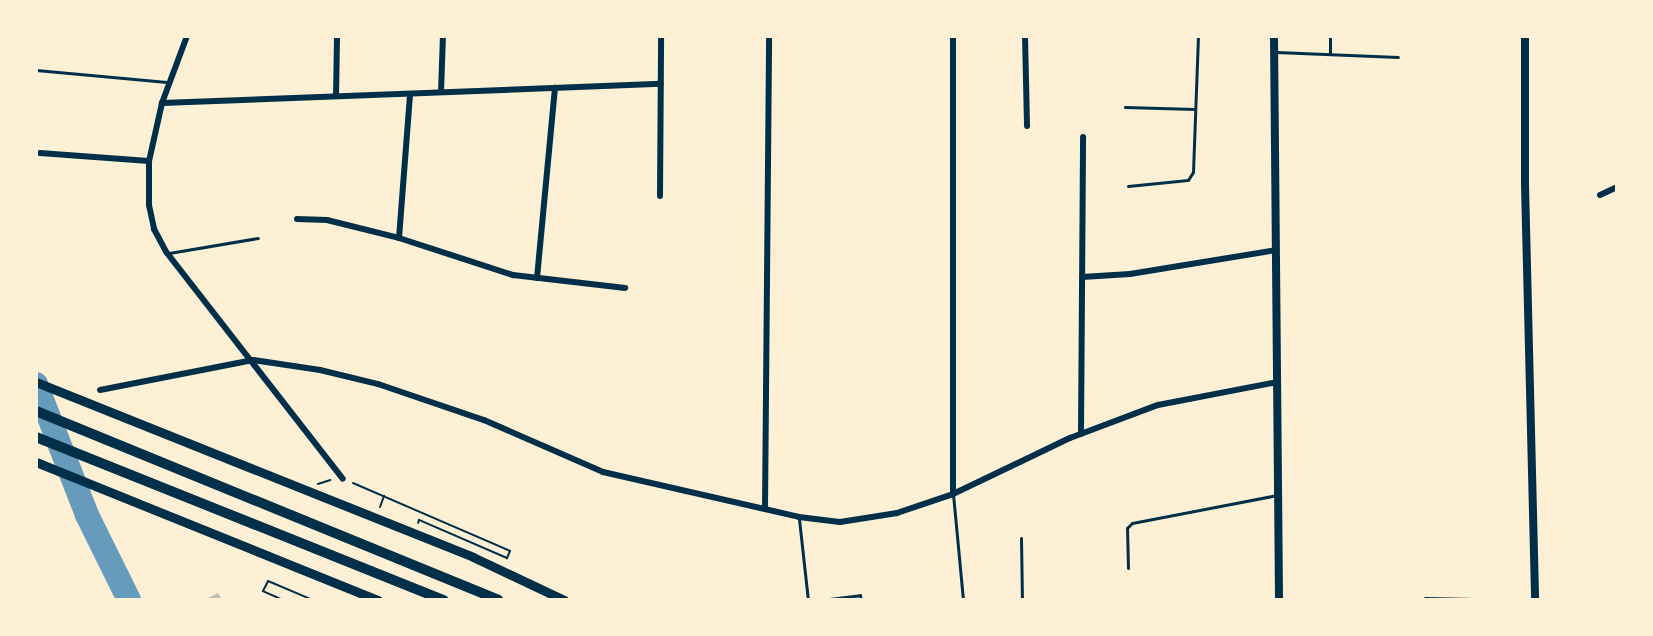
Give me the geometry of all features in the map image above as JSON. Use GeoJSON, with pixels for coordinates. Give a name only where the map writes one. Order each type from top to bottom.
{"type":"FeatureCollection","features":[{"type":"Feature","properties":{"kind":"highway"},"geometry":{"type":"LineString","coordinates":[[36,382],[473,557],[564,600]]}},
{"type":"Feature","properties":{"kind":"highway"},"geometry":{"type":"LineString","coordinates":[[36,411],[498,600]]}},
{"type":"Feature","properties":{"kind":"highway"},"geometry":{"type":"LineString","coordinates":[[36,437],[444,600]]}},
{"type":"Feature","properties":{"kind":"highway"},"geometry":{"type":"LineString","coordinates":[[36,462],[378,600]]}},
{"type":"Feature","properties":{"kind":"main road"},"geometry":{"type":"LineString","coordinates":[[1274,36],[1280,600]]}},
{"type":"Feature","properties":{"kind":"main road"},"geometry":{"type":"LineString","coordinates":[[1525,36],[1525,185],[1536,600]]}},
{"type":"Feature","properties":{"kind":"street"},"geometry":{"type":"LineString","coordinates":[[188,36],[162,103],[149,161],[148,205],[154,229],[167,253],[344,479]]}},
{"type":"Feature","properties":{"kind":"street"},"geometry":{"type":"LineString","coordinates":[[336,96],[337,36]]}},
{"type":"Feature","properties":{"kind":"street"},"geometry":{"type":"LineString","coordinates":[[441,92],[443,36]]}},
{"type":"Feature","properties":{"kind":"street"},"geometry":{"type":"LineString","coordinates":[[660,196],[661,36]]}},
{"type":"Feature","properties":{"kind":"street"},"geometry":{"type":"LineString","coordinates":[[765,508],[769,36]]}},
{"type":"Feature","properties":{"kind":"street"},"geometry":{"type":"LineString","coordinates":[[953,36],[953,494]]}},
{"type":"Feature","properties":{"kind":"street"},"geometry":{"type":"LineString","coordinates":[[1025,36],[1027,126]]}},
{"type":"Feature","properties":{"kind":"street"},"geometry":{"type":"LineString","coordinates":[[162,103],[661,84]]}},
{"type":"Feature","properties":{"kind":"street"},"geometry":{"type":"LineString","coordinates":[[537,278],[555,88]]}},
{"type":"Feature","properties":{"kind":"street"},"geometry":{"type":"LineString","coordinates":[[399,238],[410,94]]}},
{"type":"Feature","properties":{"kind":"street"},"geometry":{"type":"LineString","coordinates":[[1081,434],[1083,137]]}},
{"type":"Feature","properties":{"kind":"street"},"geometry":{"type":"LineString","coordinates":[[40,153],[149,161]]}},
{"type":"Feature","properties":{"kind":"street"},"geometry":{"type":"LineString","coordinates":[[1600,195],[1617,187]]}},
{"type":"Feature","properties":{"kind":"street"},"geometry":{"type":"LineString","coordinates":[[297,219],[327,220],[399,238],[495,270],[537,278],[625,288]]}},
{"type":"Feature","properties":{"kind":"street"},"geometry":{"type":"LineString","coordinates":[[1082,277],[1130,274],[1276,250]]}},
{"type":"Feature","properties":{"kind":"street"},"geometry":{"type":"LineString","coordinates":[[100,390],[253,360],[320,370],[369,382],[484,420],[603,472],[799,517],[840,522],[873,519],[953,494],[1081,434],[1158,405],[1278,382]]}},
{"type":"Feature","properties":{"kind":"lane"},"geometry":{"type":"LineString","coordinates":[[1128,186],[1188,180],[1193,172],[1198,36]]}},
{"type":"Feature","properties":{"kind":"lane"},"geometry":{"type":"LineString","coordinates":[[1330,36],[1330,54]]}},
{"type":"Feature","properties":{"kind":"lane"},"geometry":{"type":"LineString","coordinates":[[1274,52],[1398,57]]}},
{"type":"Feature","properties":{"kind":"lane"},"geometry":{"type":"LineString","coordinates":[[36,70],[170,82]]}},
{"type":"Feature","properties":{"kind":"lane"},"geometry":{"type":"LineString","coordinates":[[1125,107],[1196,109]]}},
{"type":"Feature","properties":{"kind":"lane"},"geometry":{"type":"LineString","coordinates":[[167,253],[258,238]]}},
{"type":"Feature","properties":{"kind":"lane"},"geometry":{"type":"LineString","coordinates":[[953,494],[963,600]]}},
{"type":"Feature","properties":{"kind":"lane"},"geometry":{"type":"LineString","coordinates":[[1128,568],[1127,528],[1132,523],[1279,495]]}},
{"type":"Feature","properties":{"kind":"lane"},"geometry":{"type":"LineString","coordinates":[[799,517],[808,600]]}},
{"type":"Feature","properties":{"kind":"lane"},"geometry":{"type":"LineString","coordinates":[[1021,538],[1022,600]]}},
{"type":"Feature","properties":{"kind":"lane"},"geometry":{"type":"LineString","coordinates":[[821,600],[860,596],[861,600]]}},
{"type":"Feature","properties":{"kind":"lane"},"geometry":{"type":"LineString","coordinates":[[1425,598],[1536,600]]}},
{"type":"Feature","properties":{"kind":"path"},"geometry":{"type":"LineString","coordinates":[[306,490],[323,481],[344,479],[510,551],[507,558],[419,520]]}},
{"type":"Feature","properties":{"kind":"path"},"geometry":{"type":"LineString","coordinates":[[284,600],[264,591],[268,581],[313,600]]}},
{"type":"Feature","properties":{"kind":"building"},"geometry":{"type":"Polygon","coordinates":[[[218,593],[222,600],[204,600],[218,593]]]}},
{"type":"Feature","properties":{"kind":"waterway"},"geometry":{"type":"LineString","coordinates":[[36,384],[87,515],[129,600]]}}]}
